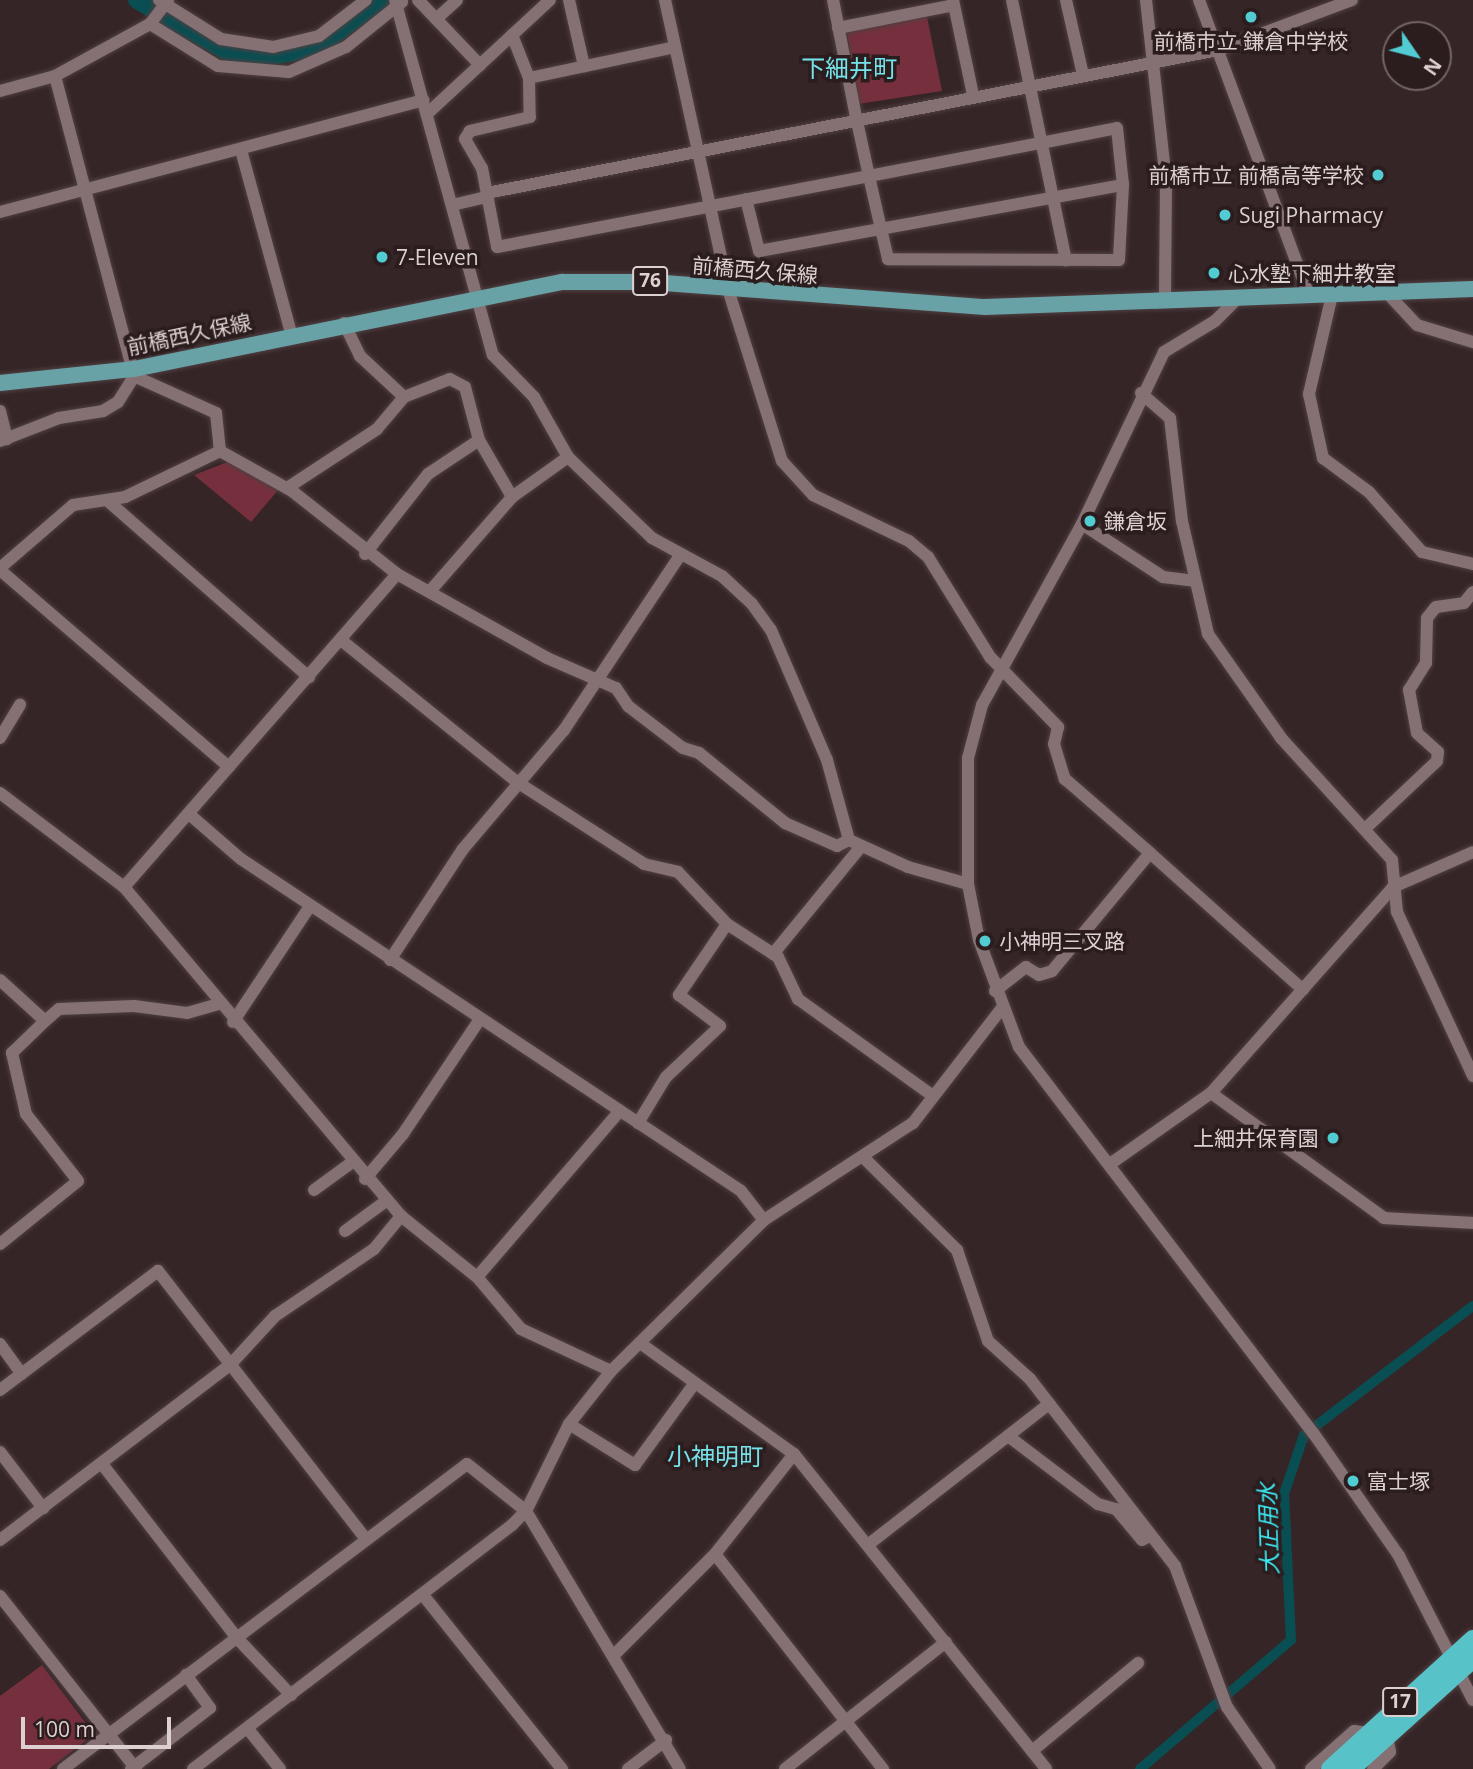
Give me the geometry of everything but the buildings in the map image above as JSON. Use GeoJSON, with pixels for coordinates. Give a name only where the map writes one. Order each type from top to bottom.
{"type":"FeatureCollection","features":[{"type":"Feature","properties":{"kind":"highway","name":"17"},"geometry":{"type":"LineString","coordinates":[[1351,1769],[1461,1662],[1473,1639]]}},
{"type":"Feature","properties":{"kind":"highway","name":"17"},"geometry":{"type":"LineString","coordinates":[[1330,1769],[1368,1733],[1461,1662]]}},
{"type":"Feature","properties":{"kind":"main road","name":"前橋西久保線"},"geometry":{"type":"LineString","coordinates":[[0,383],[134,372],[291,333],[477,296],[610,280],[985,307],[1473,289]]}},
{"type":"Feature","properties":{"kind":"street"},"geometry":{"type":"LineString","coordinates":[[0,91],[55,76],[151,23],[164,1],[221,39],[273,47],[319,36],[366,0]]}},
{"type":"Feature","properties":{"kind":"street"},"geometry":{"type":"LineString","coordinates":[[418,0],[480,65]]}},
{"type":"Feature","properties":{"kind":"street"},"geometry":{"type":"LineString","coordinates":[[436,19],[457,0]]}},
{"type":"Feature","properties":{"kind":"street"},"geometry":{"type":"LineString","coordinates":[[428,113],[550,0]]}},
{"type":"Feature","properties":{"kind":"street"},"geometry":{"type":"LineString","coordinates":[[569,0],[584,66]]}},
{"type":"Feature","properties":{"kind":"street"},"geometry":{"type":"LineString","coordinates":[[665,0],[728,289],[782,461],[794,479],[928,557],[1002,670],[1058,727],[1054,744],[1074,791],[1150,853],[1303,990]]}},
{"type":"Feature","properties":{"kind":"street"},"geometry":{"type":"LineString","coordinates":[[512,35],[529,78],[530,117],[470,131],[465,139],[487,195],[497,247],[746,199],[869,176],[1041,143],[1117,128],[1124,186],[1123,255],[1066,260],[888,259],[869,176],[856,117],[832,0]]}},
{"type":"Feature","properties":{"kind":"street"},"geometry":{"type":"LineString","coordinates":[[1012,0],[1066,260]]}},
{"type":"Feature","properties":{"kind":"street"},"geometry":{"type":"LineString","coordinates":[[1066,0],[1083,75]]}},
{"type":"Feature","properties":{"kind":"street"},"geometry":{"type":"LineString","coordinates":[[1146,0],[1166,182],[1165,302]]}},
{"type":"Feature","properties":{"kind":"street"},"geometry":{"type":"LineString","coordinates":[[1199,0],[1309,296]]}},
{"type":"Feature","properties":{"kind":"street"},"geometry":{"type":"LineString","coordinates":[[452,205],[697,147],[1218,50],[1353,0]]}},
{"type":"Feature","properties":{"kind":"street"},"geometry":{"type":"LineString","coordinates":[[151,23],[218,66],[289,72],[346,47],[398,2],[493,355],[534,397],[568,457],[652,538],[722,576],[771,630],[827,760],[854,844]]}},
{"type":"Feature","properties":{"kind":"street"},"geometry":{"type":"LineString","coordinates":[[838,27],[953,3],[973,95]]}},
{"type":"Feature","properties":{"kind":"street"},"geometry":{"type":"LineString","coordinates":[[529,78],[675,47]]}},
{"type":"Feature","properties":{"kind":"street"},"geometry":{"type":"LineString","coordinates":[[0,411],[3,440],[59,418],[103,411],[118,402],[134,372],[55,76]]}},
{"type":"Feature","properties":{"kind":"street"},"geometry":{"type":"LineString","coordinates":[[0,212],[423,100]]}},
{"type":"Feature","properties":{"kind":"street"},"geometry":{"type":"LineString","coordinates":[[241,150],[291,333]]}},
{"type":"Feature","properties":{"kind":"street"},"geometry":{"type":"LineString","coordinates":[[746,199],[759,251],[1124,186]]}},
{"type":"Feature","properties":{"kind":"street"},"geometry":{"type":"LineString","coordinates":[[1388,294],[1417,325],[1473,342]]}},
{"type":"Feature","properties":{"kind":"street"},"geometry":{"type":"LineString","coordinates":[[1332,295],[1309,394],[1323,458],[1369,492],[1422,552],[1473,564]]}},
{"type":"Feature","properties":{"kind":"street"},"geometry":{"type":"LineString","coordinates":[[1240,296],[1215,321],[1164,352],[1141,393],[1082,524],[982,705],[968,758],[968,884],[995,991],[1019,1047],[1305,1421],[1399,1556],[1461,1662],[1473,1700]]}},
{"type":"Feature","properties":{"kind":"street"},"geometry":{"type":"LineString","coordinates":[[344,323],[360,356],[404,397]]}},
{"type":"Feature","properties":{"kind":"street"},"geometry":{"type":"LineString","coordinates":[[134,372],[216,413],[220,451]]}},
{"type":"Feature","properties":{"kind":"street"},"geometry":{"type":"LineString","coordinates":[[287,488],[377,429],[404,397],[456,381],[465,387],[479,440],[512,497]]}},
{"type":"Feature","properties":{"kind":"street"},"geometry":{"type":"LineString","coordinates":[[1141,393],[1170,418],[1195,580],[1208,634],[1281,738],[1367,827],[1392,860],[1393,887],[1444,1025],[1473,1076]]}},
{"type":"Feature","properties":{"kind":"street"},"geometry":{"type":"LineString","coordinates":[[365,554],[428,474],[479,440]]}},
{"type":"Feature","properties":{"kind":"street"},"geometry":{"type":"LineString","coordinates":[[220,451],[287,488],[365,554],[547,658],[598,680],[785,823],[837,846],[854,844],[968,884]]}},
{"type":"Feature","properties":{"kind":"street"},"geometry":{"type":"LineString","coordinates":[[220,451],[109,502],[73,505],[0,569],[229,767]]}},
{"type":"Feature","properties":{"kind":"street"},"geometry":{"type":"LineString","coordinates":[[431,590],[512,497],[568,457]]}},
{"type":"Feature","properties":{"kind":"street"},"geometry":{"type":"LineString","coordinates":[[109,502],[309,677]]}},
{"type":"Feature","properties":{"kind":"street"},"geometry":{"type":"LineString","coordinates":[[1082,524],[1163,577],[1195,580]]}},
{"type":"Feature","properties":{"kind":"street"},"geometry":{"type":"LineString","coordinates":[[390,960],[517,782],[598,680],[681,554]]}},
{"type":"Feature","properties":{"kind":"street"},"geometry":{"type":"LineString","coordinates":[[124,887],[397,573]]}},
{"type":"Feature","properties":{"kind":"street"},"geometry":{"type":"LineString","coordinates":[[1367,827],[1437,761],[1438,752],[1417,733],[1409,690],[1426,663],[1427,618],[1436,607],[1464,603],[1473,592]]}},
{"type":"Feature","properties":{"kind":"street"},"geometry":{"type":"LineString","coordinates":[[341,640],[517,782],[644,864],[678,872],[727,924],[773,954],[798,999],[933,1096]]}},
{"type":"Feature","properties":{"kind":"street"},"geometry":{"type":"LineString","coordinates":[[0,738],[20,705]]}},
{"type":"Feature","properties":{"kind":"street"},"geometry":{"type":"LineString","coordinates":[[0,793],[124,887],[351,1163],[401,1216],[477,1278],[521,1329],[611,1371]]}},
{"type":"Feature","properties":{"kind":"street"},"geometry":{"type":"LineString","coordinates":[[189,814],[310,906],[741,1191],[764,1220]]}},
{"type":"Feature","properties":{"kind":"street"},"geometry":{"type":"LineString","coordinates":[[773,954],[854,844]]}},
{"type":"Feature","properties":{"kind":"street"},"geometry":{"type":"LineString","coordinates":[[1110,1164],[1211,1093],[1393,887],[1473,852]]}},
{"type":"Feature","properties":{"kind":"street"},"geometry":{"type":"LineString","coordinates":[[995,991],[1026,967],[1039,975],[1052,971],[1150,853]]}},
{"type":"Feature","properties":{"kind":"street"},"geometry":{"type":"LineString","coordinates":[[233,1022],[310,906]]}},
{"type":"Feature","properties":{"kind":"street"},"geometry":{"type":"LineString","coordinates":[[638,1123],[666,1077],[720,1026],[679,995],[727,924]]}},
{"type":"Feature","properties":{"kind":"street"},"geometry":{"type":"LineString","coordinates":[[0,980],[46,1021]]}},
{"type":"Feature","properties":{"kind":"street"},"geometry":{"type":"LineString","coordinates":[[0,1244],[78,1181],[26,1114],[6,1051],[59,1009],[134,1006],[187,1013],[218,1004]]}},
{"type":"Feature","properties":{"kind":"street"},"geometry":{"type":"LineString","coordinates":[[193,1769],[424,1595],[526,1511],[569,1424],[611,1371],[764,1220],[864,1158],[913,1123],[1001,1009]]}},
{"type":"Feature","properties":{"kind":"street"},"geometry":{"type":"LineString","coordinates":[[365,1179],[404,1134],[480,1020]]}},
{"type":"Feature","properties":{"kind":"street"},"geometry":{"type":"LineString","coordinates":[[1211,1093],[1384,1219],[1473,1223]]}},
{"type":"Feature","properties":{"kind":"street"},"geometry":{"type":"LineString","coordinates":[[477,1278],[620,1111]]}},
{"type":"Feature","properties":{"kind":"street"},"geometry":{"type":"LineString","coordinates":[[864,1158],[957,1250],[988,1341],[1049,1404],[1175,1566],[1196,1612],[1227,1707],[1270,1769]]}},
{"type":"Feature","properties":{"kind":"street"},"geometry":{"type":"LineString","coordinates":[[314,1190],[351,1163]]}},
{"type":"Feature","properties":{"kind":"street"},"geometry":{"type":"LineString","coordinates":[[345,1231],[386,1201]]}},
{"type":"Feature","properties":{"kind":"street"},"geometry":{"type":"LineString","coordinates":[[0,1540],[230,1365],[275,1316],[374,1249],[401,1216]]}},
{"type":"Feature","properties":{"kind":"street"},"geometry":{"type":"LineString","coordinates":[[0,1390],[158,1270],[365,1538]]}},
{"type":"Feature","properties":{"kind":"street"},"geometry":{"type":"LineString","coordinates":[[640,1343],[794,1454],[869,1544],[1046,1769]]}},
{"type":"Feature","properties":{"kind":"street"},"geometry":{"type":"LineString","coordinates":[[0,1344],[22,1374]]}},
{"type":"Feature","properties":{"kind":"street"},"geometry":{"type":"LineString","coordinates":[[569,1424],[635,1465],[694,1384]]}},
{"type":"Feature","properties":{"kind":"street"},"geometry":{"type":"LineString","coordinates":[[869,1544],[1049,1404]]}},
{"type":"Feature","properties":{"kind":"street"},"geometry":{"type":"LineString","coordinates":[[1008,1436],[1098,1504],[1116,1508],[1142,1540],[1151,1535]]}},
{"type":"Feature","properties":{"kind":"street"},"geometry":{"type":"LineString","coordinates":[[0,1452],[43,1508]]}},
{"type":"Feature","properties":{"kind":"street"},"geometry":{"type":"LineString","coordinates":[[615,1654],[715,1554],[794,1454]]}},
{"type":"Feature","properties":{"kind":"street"},"geometry":{"type":"LineString","coordinates":[[103,1464],[236,1637],[290,1695]]}},
{"type":"Feature","properties":{"kind":"street"},"geometry":{"type":"LineString","coordinates":[[63,1769],[365,1538],[467,1464],[526,1511],[615,1654],[680,1769]]}},
{"type":"Feature","properties":{"kind":"street"},"geometry":{"type":"LineString","coordinates":[[715,1554],[883,1769]]}},
{"type":"Feature","properties":{"kind":"street"},"geometry":{"type":"LineString","coordinates":[[424,1595],[562,1769]]}},
{"type":"Feature","properties":{"kind":"street"},"geometry":{"type":"LineString","coordinates":[[0,1596],[105,1738],[134,1768],[210,1708],[186,1675]]}},
{"type":"Feature","properties":{"kind":"street"},"geometry":{"type":"LineString","coordinates":[[785,1769],[946,1642]]}},
{"type":"Feature","properties":{"kind":"street"},"geometry":{"type":"LineString","coordinates":[[1032,1751],[1138,1663]]}},
{"type":"Feature","properties":{"kind":"street"},"geometry":{"type":"LineString","coordinates":[[248,1729],[280,1769]]}},
{"type":"Feature","properties":{"kind":"street"},"geometry":{"type":"LineString","coordinates":[[1311,1769],[1354,1731],[1368,1733]]}},
{"type":"Feature","properties":{"kind":"street"},"geometry":{"type":"LineString","coordinates":[[1373,1769],[1390,1752],[1387,1736]]}},
{"type":"Feature","properties":{"kind":"street"},"geometry":{"type":"LineString","coordinates":[[628,1769],[666,1740]]}},
{"type":"Feature","properties":{"kind":"shaded area"},"geometry":{"type":"Polygon","coordinates":[[[927,17],[942,91],[858,104],[847,32],[927,17]]]}},
{"type":"Feature","properties":{"kind":"shaded area"},"geometry":{"type":"Polygon","coordinates":[[[230,461],[279,489],[251,522],[194,475],[230,461]]]}},
{"type":"Feature","properties":{"kind":"shaded area"},"geometry":{"type":"Polygon","coordinates":[[[42,1665],[94,1734],[49,1769],[0,1769],[0,1696],[42,1665]]]}},
{"type":"Feature","properties":{"kind":"waterway"},"geometry":{"type":"LineString","coordinates":[[137,0],[226,51],[257,58],[316,49],[381,0]]}},
{"type":"Feature","properties":{"kind":"waterway","name":"大正用水"},"geometry":{"type":"LineString","coordinates":[[1140,1769],[1291,1640],[1284,1494],[1304,1435],[1473,1306]]}},
{"type":"Feature","properties":{"kind":"place","name":"前橋市立 鎌倉中学校"},"geometry":{"type":"Point","coordinates":[1251,17]}},
{"type":"Feature","properties":{"kind":"place","name":"前橋市立 前橋高等学校"},"geometry":{"type":"Point","coordinates":[1378,175]}},
{"type":"Feature","properties":{"kind":"place","name":"Sugi Pharmacy"},"geometry":{"type":"Point","coordinates":[1225,215]}},
{"type":"Feature","properties":{"kind":"place","name":"7-Eleven"},"geometry":{"type":"Point","coordinates":[382,257]}},
{"type":"Feature","properties":{"kind":"place","name":"心水塾下細井教室"},"geometry":{"type":"Point","coordinates":[1214,273]}},
{"type":"Feature","properties":{"kind":"place","name":"鎌倉坂"},"geometry":{"type":"Point","coordinates":[1090,521]}},
{"type":"Feature","properties":{"kind":"place","name":"小神明三叉路"},"geometry":{"type":"Point","coordinates":[985,941]}},
{"type":"Feature","properties":{"kind":"place","name":"上細井保育園"},"geometry":{"type":"Point","coordinates":[1333,1138]}},
{"type":"Feature","properties":{"kind":"place","name":"富士塚"},"geometry":{"type":"Point","coordinates":[1353,1481]}},
{"type":"Feature","properties":{"kind":"district","name":"下細井町"},"geometry":{"type":"Point","coordinates":[849,68]}},
{"type":"Feature","properties":{"kind":"district","name":"小神明町"},"geometry":{"type":"Point","coordinates":[715,1456]}}]}
